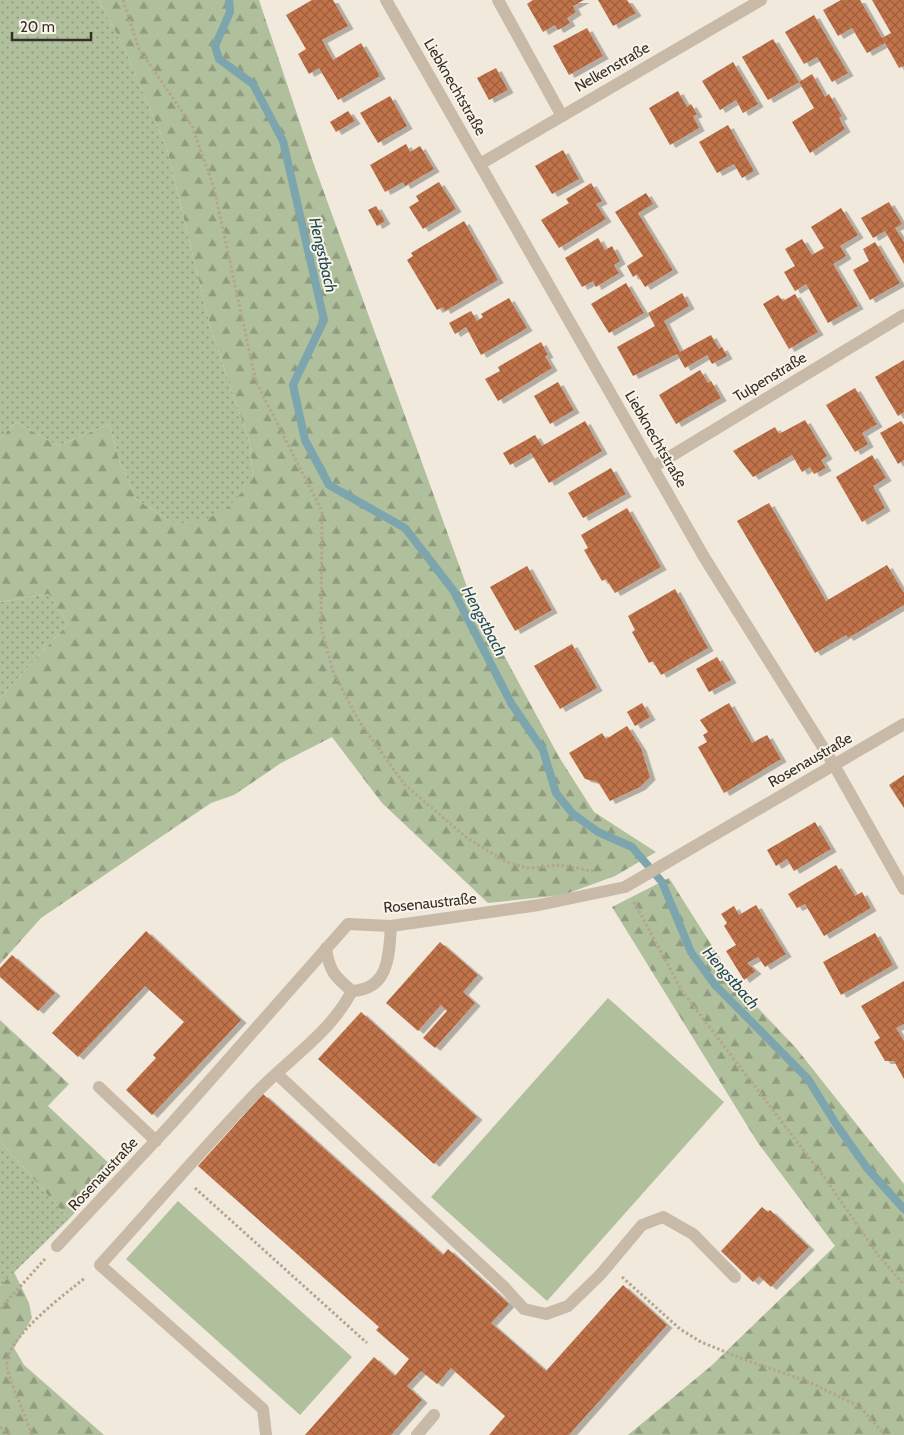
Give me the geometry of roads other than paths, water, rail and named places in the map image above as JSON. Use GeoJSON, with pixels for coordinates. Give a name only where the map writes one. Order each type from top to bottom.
{"type":"FeatureCollection","features":[{"type":"Feature","properties":{"kind":"street","name":"Liebknechtstraße"},"geometry":{"type":"LineString","coordinates":[[386,0],[704,556],[834,765],[904,889]]}},
{"type":"Feature","properties":{"kind":"street"},"geometry":{"type":"LineString","coordinates":[[498,0],[562,116]]}},
{"type":"Feature","properties":{"kind":"street","name":"Nelkenstraße"},"geometry":{"type":"LineString","coordinates":[[480,164],[761,0]]}},
{"type":"Feature","properties":{"kind":"street","name":"Tulpenstraße"},"geometry":{"type":"LineString","coordinates":[[654,468],[904,315]]}},
{"type":"Feature","properties":{"kind":"street","name":"Rosenaustraße"},"geometry":{"type":"LineString","coordinates":[[57,1246],[156,1141],[348,924],[391,926],[539,905],[628,885],[904,724]]}},
{"type":"Feature","properties":{"kind":"street"},"geometry":{"type":"LineString","coordinates":[[326,948],[328,965],[337,979],[352,991],[366,990],[379,979],[388,960],[391,926]]}},
{"type":"Feature","properties":{"kind":"street"},"geometry":{"type":"LineString","coordinates":[[266,1435],[263,1409],[100,1265],[259,1090],[307,1046],[344,1006],[352,991]]}},
{"type":"Feature","properties":{"kind":"street"},"geometry":{"type":"LineString","coordinates":[[277,1074],[504,1287],[524,1309],[546,1314],[568,1306],[609,1264],[642,1225],[663,1217],[693,1234],[735,1277]]}},
{"type":"Feature","properties":{"kind":"street"},"geometry":{"type":"LineString","coordinates":[[99,1087],[156,1141]]}},
{"type":"Feature","properties":{"kind":"street"},"geometry":{"type":"LineString","coordinates":[[417,1435],[434,1415]]}},
{"type":"Feature","properties":{"kind":"waterway","name":"Hengstbach"},"geometry":{"type":"LineString","coordinates":[[229,0],[230,12],[215,46],[219,59],[253,84],[283,141],[324,320],[293,385],[305,440],[329,485],[405,528],[453,590],[511,703],[543,750],[556,793],[573,814],[598,832],[632,847],[662,882],[691,952],[715,985],[808,1079],[836,1124],[867,1168],[904,1209]]}}]}
